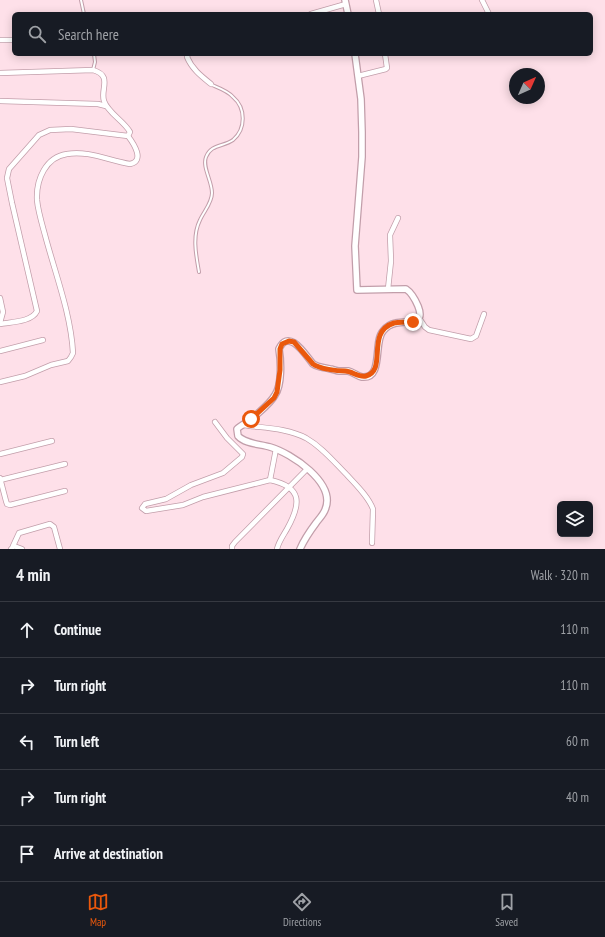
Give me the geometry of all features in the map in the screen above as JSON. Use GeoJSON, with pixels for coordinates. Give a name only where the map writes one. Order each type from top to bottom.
{"type":"FeatureCollection","features":[{"type":"Feature","properties":{"kind":"street"},"geometry":{"type":"LineString","coordinates":[[376,0],[379,12]]}},
{"type":"Feature","properties":{"kind":"street"},"geometry":{"type":"LineString","coordinates":[[482,0],[488,12]]}},
{"type":"Feature","properties":{"kind":"street"},"geometry":{"type":"LineString","coordinates":[[318,12],[346,2],[348,12]]}},
{"type":"Feature","properties":{"kind":"street"},"geometry":{"type":"LineString","coordinates":[[0,40],[12,40]]}},
{"type":"Feature","properties":{"kind":"street"},"geometry":{"type":"LineString","coordinates":[[187,56],[197,73],[211,84]]}},
{"type":"Feature","properties":{"kind":"street"},"geometry":{"type":"LineString","coordinates":[[355,56],[361,100],[362,157],[355,246],[357,290],[403,288],[409,291],[415,298],[420,312],[419,318],[429,330],[471,338],[476,336],[484,314]]}},
{"type":"Feature","properties":{"kind":"street"},"geometry":{"type":"LineString","coordinates":[[358,76],[386,69],[385,56]]}},
{"type":"Feature","properties":{"kind":"street"},"geometry":{"type":"LineString","coordinates":[[0,73],[93,70],[99,73],[104,80],[103,97],[106,106],[130,131],[128,136]]}},
{"type":"Feature","properties":{"kind":"street"},"geometry":{"type":"LineString","coordinates":[[0,101],[98,104],[106,106]]}},
{"type":"Feature","properties":{"kind":"street"},"geometry":{"type":"LineString","coordinates":[[0,323],[32,317],[36,310],[12,203],[7,175],[10,167],[39,135],[50,130],[71,129],[108,132],[128,136]]}},
{"type":"Feature","properties":{"kind":"street"},"geometry":{"type":"LineString","coordinates":[[0,382],[25,376],[51,365],[68,361],[73,353],[67,314],[51,259],[37,199],[43,170],[54,158],[70,153],[96,156],[130,164],[134,163],[138,156],[128,136]]}},
{"type":"Feature","properties":{"kind":"street"},"geometry":{"type":"LineString","coordinates":[[388,289],[391,261],[390,234],[398,218]]}},
{"type":"Feature","properties":{"kind":"street"},"geometry":{"type":"LineString","coordinates":[[0,298],[3,312],[0,323]]}},
{"type":"Feature","properties":{"kind":"street"},"geometry":{"type":"LineString","coordinates":[[300,549],[324,512],[327,504],[324,488],[308,469],[293,458],[276,449],[240,438],[237,433],[237,429],[251,419],[276,394],[279,382],[281,357],[280,349],[284,342],[289,341],[296,343],[316,367],[330,368],[337,371],[347,371],[362,377],[372,372],[376,366],[378,359],[377,350],[382,331],[395,323],[413,322],[419,318]]}},
{"type":"Feature","properties":{"kind":"street"},"geometry":{"type":"LineString","coordinates":[[0,351],[43,340]]}},
{"type":"Feature","properties":{"kind":"street"},"geometry":{"type":"LineString","coordinates":[[215,422],[234,446],[242,452],[242,457],[223,473],[191,485],[166,499],[145,504],[142,507],[143,510],[146,511],[183,505],[203,497],[270,480],[290,487],[297,497],[295,510],[287,529],[278,542],[277,549]]}},
{"type":"Feature","properties":{"kind":"street"},"geometry":{"type":"LineString","coordinates":[[243,425],[294,433],[306,438],[319,447],[358,486],[371,504],[373,509],[372,543]]}},
{"type":"Feature","properties":{"kind":"street"},"geometry":{"type":"LineString","coordinates":[[0,454],[52,441]]}},
{"type":"Feature","properties":{"kind":"street"},"geometry":{"type":"LineString","coordinates":[[270,480],[276,449]]}},
{"type":"Feature","properties":{"kind":"street"},"geometry":{"type":"LineString","coordinates":[[65,464],[0,479],[6,502],[10,505],[65,491]]}},
{"type":"Feature","properties":{"kind":"street"},"geometry":{"type":"LineString","coordinates":[[232,549],[235,542],[308,469]]}},
{"type":"Feature","properties":{"kind":"street"},"geometry":{"type":"LineString","coordinates":[[11,548],[19,533],[50,524],[54,528],[60,549]]}},
{"type":"Feature","properties":{"kind":"street"},"geometry":{"type":"LineString","coordinates":[[11,548],[16,546],[22,549]]}},
{"type":"Feature","properties":{"kind":"lane"},"geometry":{"type":"LineString","coordinates":[[81,0],[84,12]]}},
{"type":"Feature","properties":{"kind":"lane"},"geometry":{"type":"LineString","coordinates":[[93,70],[96,62],[94,56]]}},
{"type":"Feature","properties":{"kind":"lane"},"geometry":{"type":"LineString","coordinates":[[199,272],[196,248],[196,230],[200,219],[210,203],[212,191],[210,178],[204,164],[205,160],[208,153],[213,148],[228,143],[235,138],[240,131],[243,120],[242,111],[231,94],[211,84]]}},
{"type":"Feature","properties":{"kind":"route"},"geometry":{"type":"LineString","coordinates":[[251,419],[274,398],[277,392],[281,357],[280,346],[284,342],[289,341],[296,343],[316,367],[330,368],[337,371],[347,371],[362,377],[368,376],[376,368],[378,359],[376,353],[382,331],[395,323],[413,322]]}}]}
